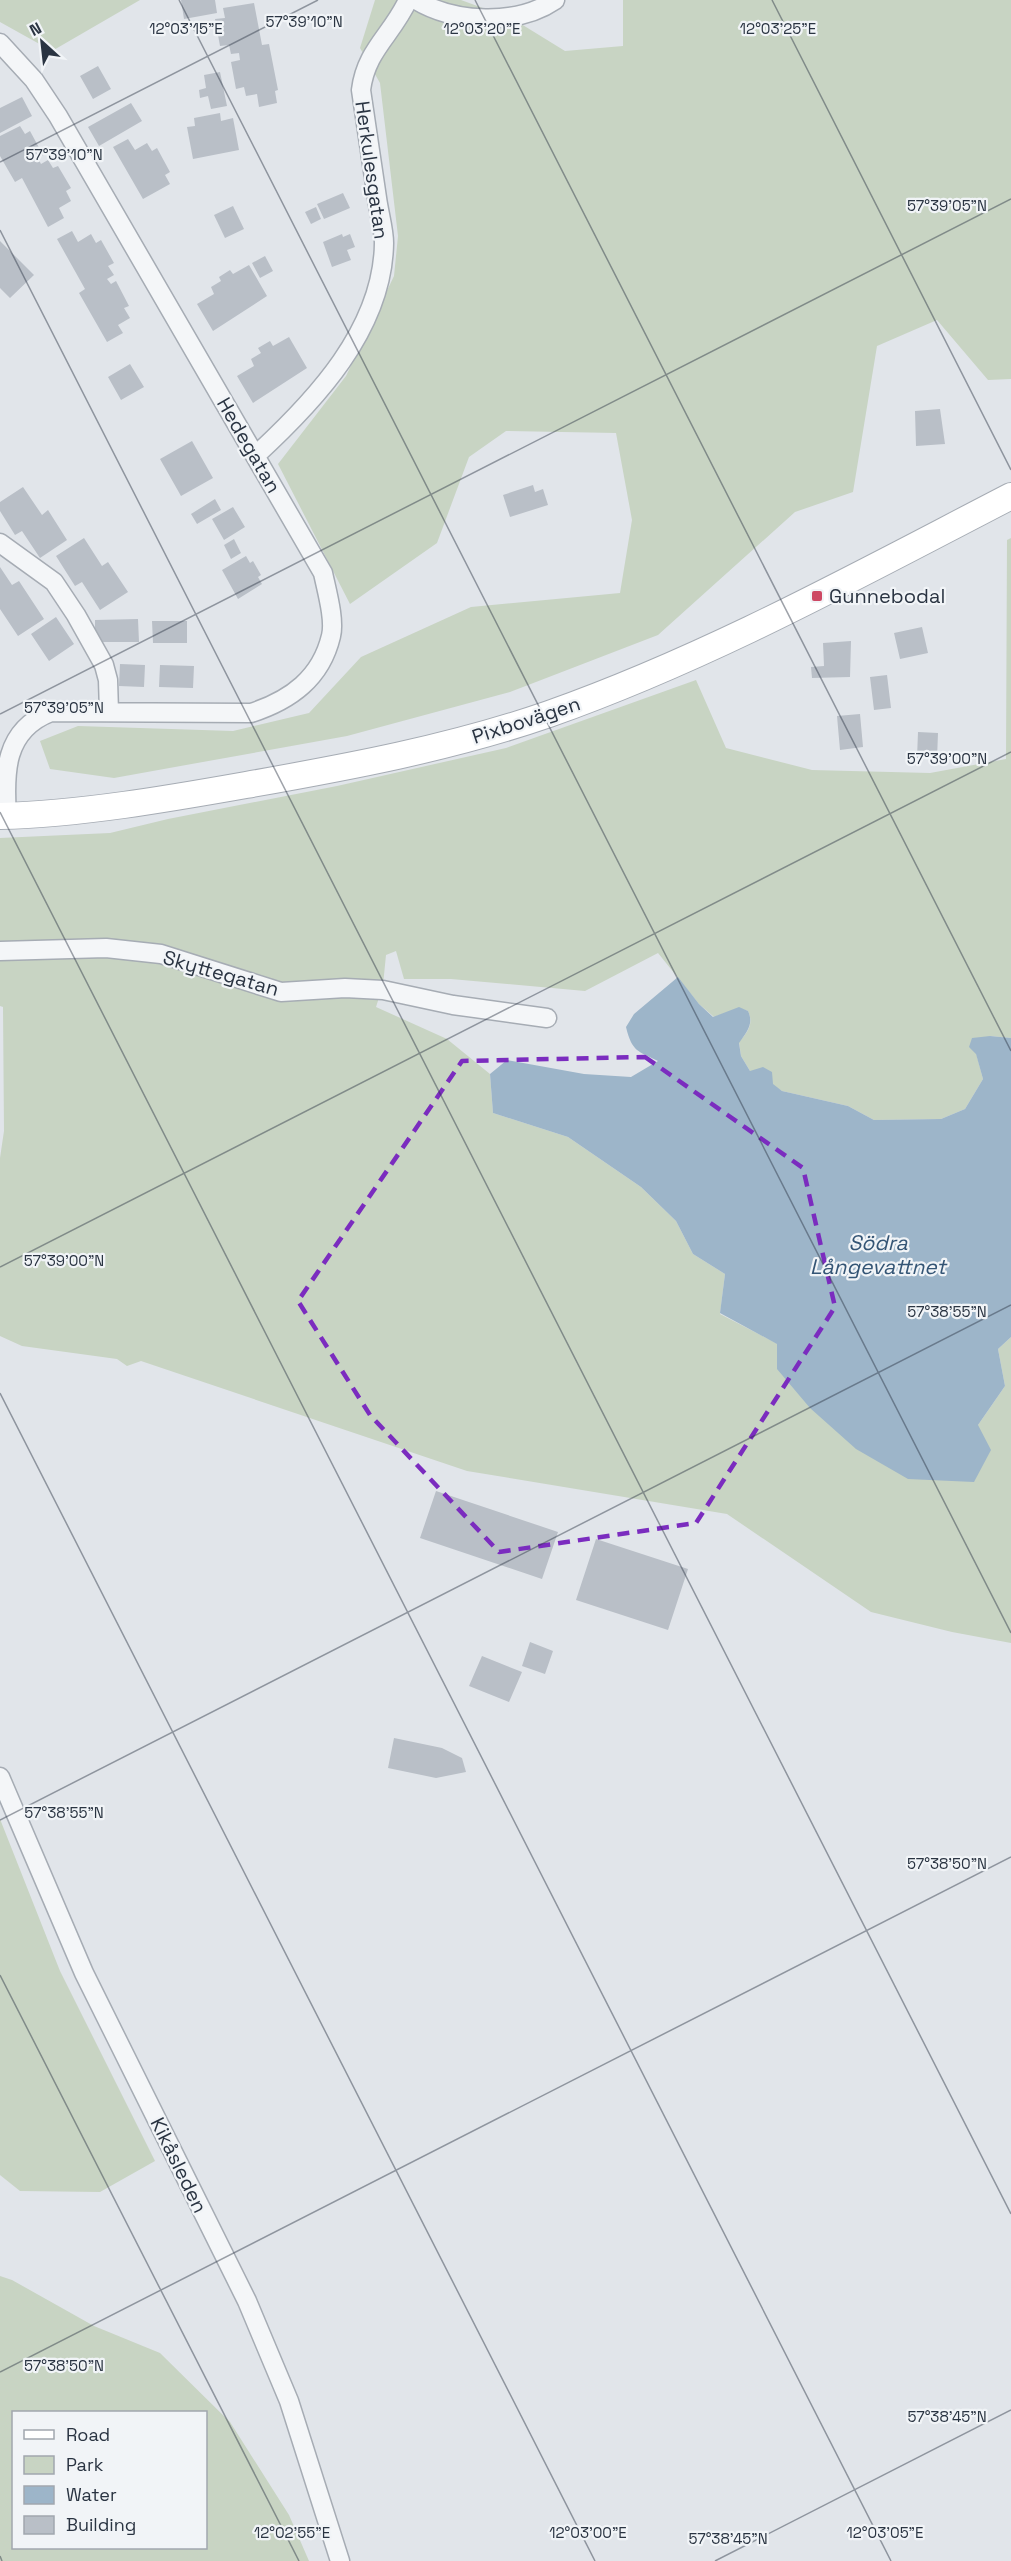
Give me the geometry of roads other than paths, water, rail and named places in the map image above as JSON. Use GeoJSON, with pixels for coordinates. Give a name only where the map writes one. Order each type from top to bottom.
{"type":"FeatureCollection","features":[{"type":"Feature","properties":{"kind":"street","name":"Herkulesgatan"},"geometry":{"type":"LineString","coordinates":[[255,456],[299,413],[330,375],[366,318],[378,286],[384,242],[361,90],[363,72],[369,58],[399,21],[408,0]]}},
{"type":"Feature","properties":{"kind":"street"},"geometry":{"type":"LineString","coordinates":[[416,0],[434,11],[467,19],[541,10],[555,0]]}},
{"type":"Feature","properties":{"kind":"street","name":"Hedegatan"},"geometry":{"type":"LineString","coordinates":[[0,43],[34,80],[58,116],[323,573],[331,611],[332,633],[317,669],[293,694],[277,705],[250,712],[51,712],[34,719],[22,730],[5,770],[3,816]]}},
{"type":"Feature","properties":{"kind":"street","name":"Pixbovägen"},"geometry":{"type":"LineString","coordinates":[[3,816],[159,801],[349,767],[456,742],[547,715],[611,691],[724,643],[1011,496]]}},
{"type":"Feature","properties":{"kind":"street"},"geometry":{"type":"LineString","coordinates":[[0,543],[54,582],[76,615],[104,665],[108,680],[109,711]]}},
{"type":"Feature","properties":{"kind":"street","name":"Skyttegatan"},"geometry":{"type":"LineString","coordinates":[[0,951],[106,948],[161,954],[281,992],[345,988],[383,990],[453,1005],[547,1018]]}},
{"type":"Feature","properties":{"kind":"street","name":"Kikåsleden"},"geometry":{"type":"LineString","coordinates":[[0,1777],[84,1973],[251,2311],[289,2401],[340,2561]]}},
{"type":"Feature","properties":{"kind":"water","name":"Södra Långevattnet"},"geometry":{"type":"Polygon","coordinates":[[[678,977],[699,1004],[713,1017],[739,1007],[748,1011],[750,1024],[739,1043],[741,1056],[750,1071],[763,1067],[772,1072],[773,1084],[782,1091],[848,1106],[874,1120],[941,1119],[965,1109],[983,1079],[976,1054],[969,1047],[972,1038],[990,1036],[1011,1038],[1011,1337],[998,1349],[1005,1386],[978,1425],[991,1450],[974,1482],[908,1479],[856,1449],[810,1408],[777,1369],[777,1344],[720,1313],[725,1274],[693,1254],[676,1221],[641,1187],[568,1137],[493,1113],[490,1074],[507,1060],[584,1074],[631,1077],[658,1061],[633,1046],[626,1027],[634,1014],[678,977]]]}},
{"type":"Feature","properties":{"kind":"place","name":"Gunnebodal"},"geometry":{"type":"Point","coordinates":[817,596]}}]}
